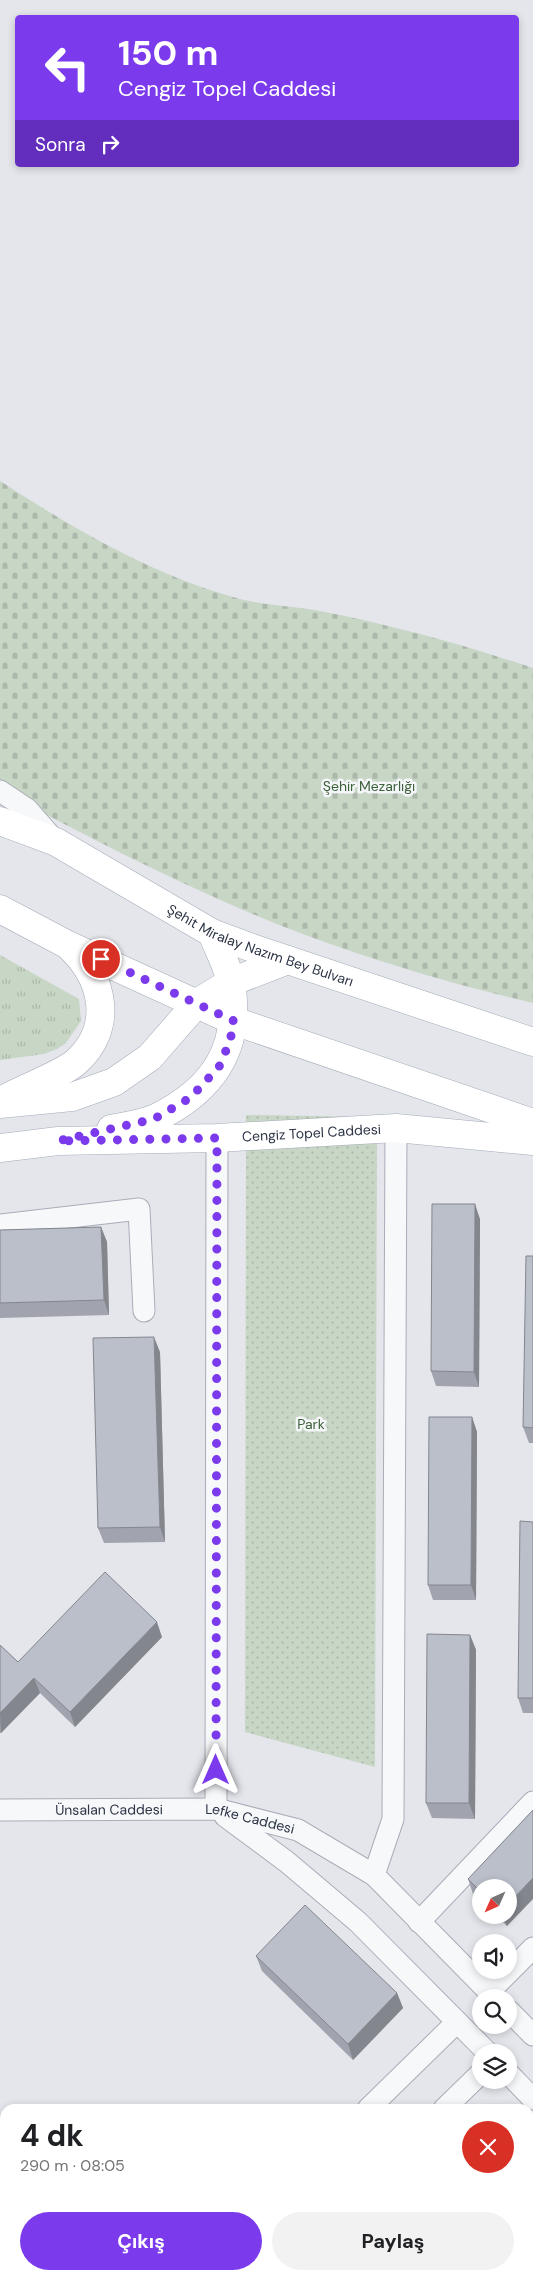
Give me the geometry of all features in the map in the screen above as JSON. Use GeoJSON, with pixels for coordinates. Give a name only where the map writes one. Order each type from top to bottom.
{"type":"FeatureCollection","features":[{"type":"Feature","properties":{"kind":"main road","name":"Şehit Miralay Nazım Bey Bulvarı"},"geometry":{"type":"LineString","coordinates":[[0,821],[56,842],[212,933],[533,1042]]}},
{"type":"Feature","properties":{"kind":"main road"},"geometry":{"type":"LineString","coordinates":[[0,909],[68,945],[234,1021],[533,1123]]}},
{"type":"Feature","properties":{"kind":"main road"},"geometry":{"type":"LineString","coordinates":[[58,1141],[154,1119],[190,1098],[219,1067],[230,1041],[234,1021],[231,982],[212,933]]}},
{"type":"Feature","properties":{"kind":"main road"},"geometry":{"type":"LineString","coordinates":[[0,1102],[75,1063],[90,1047],[99,1026],[100,1005],[98,990],[85,961],[68,945]]}},
{"type":"Feature","properties":{"kind":"main road"},"geometry":{"type":"LineString","coordinates":[[0,1102],[72,1097],[114,1082],[150,1057],[197,1003],[231,982],[288,960]]}},
{"type":"Feature","properties":{"kind":"main road","name":"Cengiz Topel Caddesi"},"geometry":{"type":"LineString","coordinates":[[0,1148],[58,1141],[217,1138],[396,1128],[533,1141]]}},
{"type":"Feature","properties":{"kind":"street"},"geometry":{"type":"LineString","coordinates":[[0,791],[26,809],[56,842]]}},
{"type":"Feature","properties":{"kind":"street"},"geometry":{"type":"LineString","coordinates":[[374,1875],[393,1819],[396,1128]]}},
{"type":"Feature","properties":{"kind":"street"},"geometry":{"type":"LineString","coordinates":[[216,1810],[217,1138]]}},
{"type":"Feature","properties":{"kind":"street"},"geometry":{"type":"LineString","coordinates":[[0,1225],[139,1210],[144,1311]]}},
{"type":"Feature","properties":{"kind":"street"},"geometry":{"type":"LineString","coordinates":[[419,1922],[533,1802]]}},
{"type":"Feature","properties":{"kind":"street","name":"Ünsalan Caddesi"},"geometry":{"type":"LineString","coordinates":[[0,1810],[216,1810]]}},
{"type":"Feature","properties":{"kind":"street","name":"Lefke Caddesi"},"geometry":{"type":"LineString","coordinates":[[216,1810],[298,1830],[374,1875],[486,1989]]}},
{"type":"Feature","properties":{"kind":"street","name":"Lefke Caddesi"},"geometry":{"type":"LineString","coordinates":[[216,1810],[287,1862],[358,1922],[479,2044]]}},
{"type":"Feature","properties":{"kind":"street"},"geometry":{"type":"LineString","coordinates":[[497,1989],[533,1948]]}},
{"type":"Feature","properties":{"kind":"street"},"geometry":{"type":"LineString","coordinates":[[517,2019],[533,2035]]}},
{"type":"Feature","properties":{"kind":"street"},"geometry":{"type":"LineString","coordinates":[[373,2104],[457,2022]]}},
{"type":"Feature","properties":{"kind":"street"},"geometry":{"type":"LineString","coordinates":[[449,2104],[472,2082]]}},
{"type":"Feature","properties":{"kind":"street"},"geometry":{"type":"LineString","coordinates":[[517,2082],[533,2099]]}},
{"type":"Feature","properties":{"kind":"green space","name":"Şehir Mezarlığı"},"geometry":{"type":"Polygon","coordinates":[[[0,481],[116,549],[177,578],[208,589],[250,601],[314,610],[378,623],[456,644],[533,668],[533,1003],[452,982],[372,958],[278,924],[157,871],[0,790],[0,481]]]}},
{"type":"Feature","properties":{"kind":"green space"},"geometry":{"type":"Polygon","coordinates":[[[0,955],[79,999],[81,1021],[66,1043],[44,1054],[0,1060],[0,955]]]}},
{"type":"Feature","properties":{"kind":"green space","name":"Park"},"geometry":{"type":"Polygon","coordinates":[[[246,1115],[377,1117],[375,1767],[245,1732],[246,1115]]]}},
{"type":"Feature","properties":{"kind":"building"},"geometry":{"type":"Polygon","coordinates":[[[432,1204],[475,1204],[474,1372],[431,1371],[432,1204]]]}},
{"type":"Feature","properties":{"kind":"building"},"geometry":{"type":"Polygon","coordinates":[[[101,1227],[104,1300],[0,1303],[0,1230],[101,1227]]]}},
{"type":"Feature","properties":{"kind":"building"},"geometry":{"type":"Polygon","coordinates":[[[526,1256],[533,1256],[533,1428],[523,1427],[526,1256]]]}},
{"type":"Feature","properties":{"kind":"building"},"geometry":{"type":"Polygon","coordinates":[[[154,1337],[160,1527],[98,1528],[93,1338],[154,1337]]]}},
{"type":"Feature","properties":{"kind":"building"},"geometry":{"type":"Polygon","coordinates":[[[429,1417],[472,1417],[471,1585],[428,1585],[429,1417]]]}},
{"type":"Feature","properties":{"kind":"building"},"geometry":{"type":"Polygon","coordinates":[[[520,1521],[533,1522],[533,1698],[518,1698],[520,1521]]]}},
{"type":"Feature","properties":{"kind":"building"},"geometry":{"type":"Polygon","coordinates":[[[105,1572],[157,1622],[70,1712],[34,1678],[0,1713],[0,1645],[18,1662],[105,1572]]]}},
{"type":"Feature","properties":{"kind":"building"},"geometry":{"type":"Polygon","coordinates":[[[427,1634],[470,1635],[469,1803],[426,1803],[427,1634]]]}},
{"type":"Feature","properties":{"kind":"building"},"geometry":{"type":"Polygon","coordinates":[[[533,1810],[533,1878],[518,1894],[518,1879],[472,1879],[472,1883],[468,1879],[533,1810]]]}},
{"type":"Feature","properties":{"kind":"building"},"geometry":{"type":"Polygon","coordinates":[[[305,1905],[397,1993],[348,2044],[256,1956],[305,1905]]]}},
{"type":"Feature","properties":{"kind":"route"},"geometry":{"type":"LineString","coordinates":[[101,959],[234,1021],[230,1041],[219,1067],[190,1098],[154,1119],[58,1141],[217,1138],[216,1770]]}}]}
